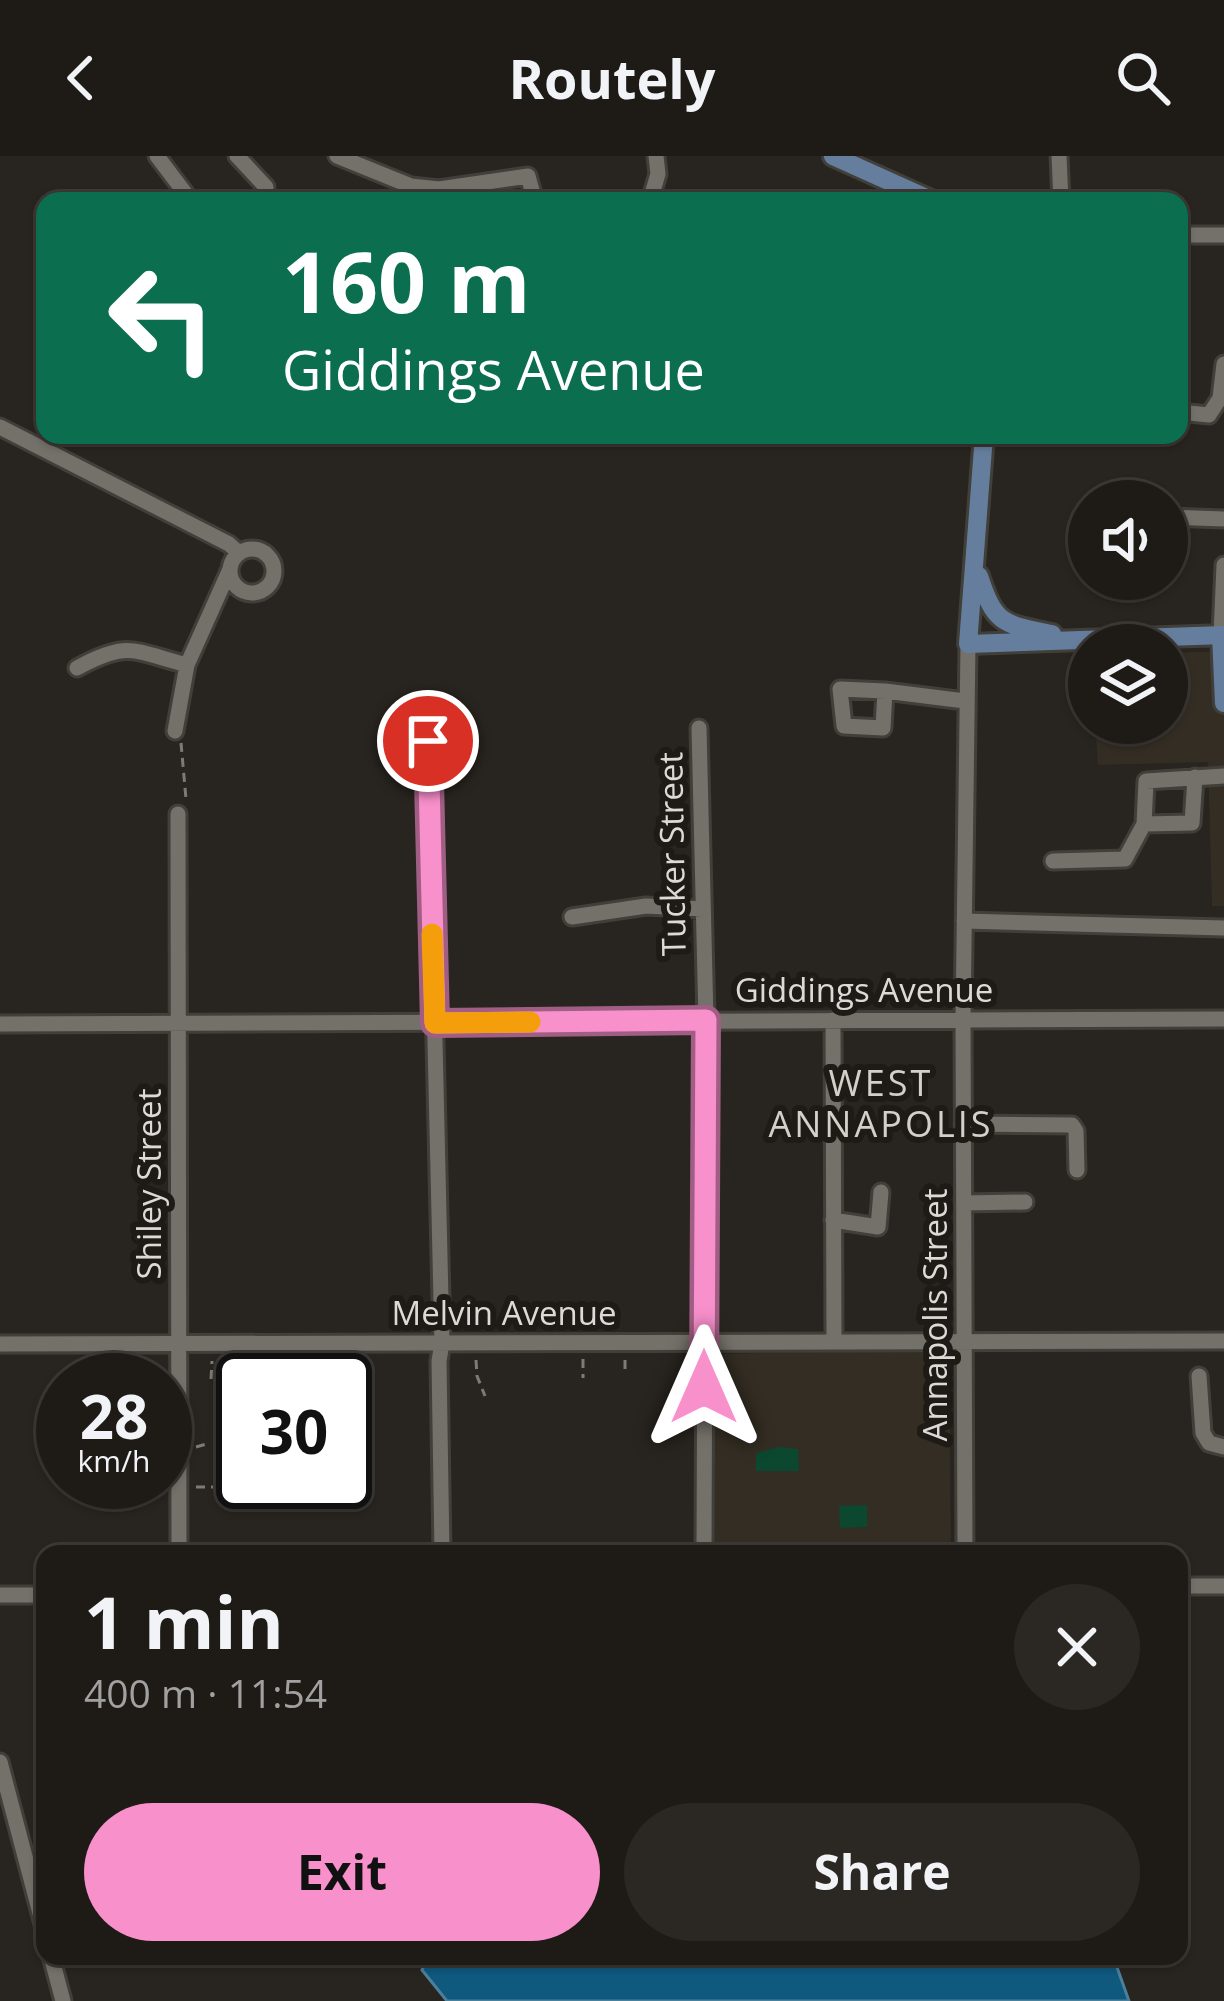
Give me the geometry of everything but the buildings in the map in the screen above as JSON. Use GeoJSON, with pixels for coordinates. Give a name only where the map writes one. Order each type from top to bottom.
{"type":"FeatureCollection","features":[{"type":"Feature","properties":{"kind":"main road"},"geometry":{"type":"LineString","coordinates":[[833,156],[913,192]]}},
{"type":"Feature","properties":{"kind":"main road"},"geometry":{"type":"LineString","coordinates":[[982,444],[968,644],[1068,640]]}},
{"type":"Feature","properties":{"kind":"main road"},"geometry":{"type":"LineString","coordinates":[[975,564],[988,604],[1003,622],[1068,637]]}},
{"type":"Feature","properties":{"kind":"main road"},"geometry":{"type":"LineString","coordinates":[[1188,636],[1222,635],[1224,703]]}},
{"type":"Feature","properties":{"kind":"street"},"geometry":{"type":"LineString","coordinates":[[157,156],[184,192]]}},
{"type":"Feature","properties":{"kind":"street"},"geometry":{"type":"LineString","coordinates":[[237,156],[266,187]]}},
{"type":"Feature","properties":{"kind":"street"},"geometry":{"type":"LineString","coordinates":[[337,156],[401,192]]}},
{"type":"Feature","properties":{"kind":"street"},"geometry":{"type":"LineString","coordinates":[[653,192],[658,174],[656,156]]}},
{"type":"Feature","properties":{"kind":"street"},"geometry":{"type":"LineString","coordinates":[[1059,156],[1061,192]]}},
{"type":"Feature","properties":{"kind":"street"},"geometry":{"type":"LineString","coordinates":[[412,192],[529,176],[533,192]]}},
{"type":"Feature","properties":{"kind":"street"},"geometry":{"type":"LineString","coordinates":[[1188,235],[1224,235]]}},
{"type":"Feature","properties":{"kind":"street"},"geometry":{"type":"LineString","coordinates":[[1188,413],[1209,415],[1220,398],[1224,364]]}},
{"type":"Feature","properties":{"kind":"street"},"geometry":{"type":"LineString","coordinates":[[0,427],[229,544],[235,561],[187,665],[175,731]]}},
{"type":"Feature","properties":{"kind":"street"},"geometry":{"type":"LineString","coordinates":[[1188,518],[1224,519]]}},
{"type":"Feature","properties":{"kind":"street"},"geometry":{"type":"LineString","coordinates":[[1222,635],[1224,565]]}},
{"type":"Feature","properties":{"kind":"street","name":"Annapolis Street"},"geometry":{"type":"LineString","coordinates":[[965,1545],[964,701],[968,644]]}},
{"type":"Feature","properties":{"kind":"street"},"geometry":{"type":"LineString","coordinates":[[77,668],[111,650],[125,649],[187,665]]}},
{"type":"Feature","properties":{"kind":"street"},"geometry":{"type":"LineString","coordinates":[[885,691],[964,701]]}},
{"type":"Feature","properties":{"kind":"street","name":"Tucker Street"},"geometry":{"type":"LineString","coordinates":[[699,728],[706,1020],[704,1545]]}},
{"type":"Feature","properties":{"kind":"street"},"geometry":{"type":"LineString","coordinates":[[428,741],[442,1343],[442,1545]]}},
{"type":"Feature","properties":{"kind":"street"},"geometry":{"type":"LineString","coordinates":[[1053,861],[1125,859],[1144,824],[1145,782],[1224,776]]}},
{"type":"Feature","properties":{"kind":"street"},"geometry":{"type":"LineString","coordinates":[[1144,824],[1192,823],[1195,777]]}},
{"type":"Feature","properties":{"kind":"street","name":"Shiley Street"},"geometry":{"type":"LineString","coordinates":[[178,814],[179,1344],[186,1545]]}},
{"type":"Feature","properties":{"kind":"street"},"geometry":{"type":"LineString","coordinates":[[572,917],[646,906],[704,909]]}},
{"type":"Feature","properties":{"kind":"street"},"geometry":{"type":"LineString","coordinates":[[964,921],[1224,928]]}},
{"type":"Feature","properties":{"kind":"street","name":"Giddings Avenue"},"geometry":{"type":"LineString","coordinates":[[0,1024],[1224,1019]]}},
{"type":"Feature","properties":{"kind":"street"},"geometry":{"type":"LineString","coordinates":[[832,1020],[834,1342]]}},
{"type":"Feature","properties":{"kind":"street"},"geometry":{"type":"LineString","coordinates":[[963,1124],[1072,1125],[1076,1170]]}},
{"type":"Feature","properties":{"kind":"street"},"geometry":{"type":"LineString","coordinates":[[833,1220],[878,1227],[881,1192]]}},
{"type":"Feature","properties":{"kind":"street"},"geometry":{"type":"LineString","coordinates":[[964,1203],[1024,1202]]}},
{"type":"Feature","properties":{"kind":"street","name":"Melvin Avenue"},"geometry":{"type":"LineString","coordinates":[[0,1344],[1224,1341]]}},
{"type":"Feature","properties":{"kind":"street"},"geometry":{"type":"LineString","coordinates":[[1199,1376],[1203,1433],[1209,1443],[1224,1447]]}},
{"type":"Feature","properties":{"kind":"street"},"geometry":{"type":"LineString","coordinates":[[1188,1586],[1224,1586]]}},
{"type":"Feature","properties":{"kind":"street"},"geometry":{"type":"LineString","coordinates":[[0,1595],[36,1595]]}},
{"type":"Feature","properties":{"kind":"street"},"geometry":{"type":"LineString","coordinates":[[0,1762],[36,1899]]}},
{"type":"Feature","properties":{"kind":"street"},"geometry":{"type":"LineString","coordinates":[[53,1965],[63,2001]]}},
{"type":"Feature","properties":{"kind":"path"},"geometry":{"type":"LineString","coordinates":[[175,731],[185,765],[186,801],[178,814]]}},
{"type":"Feature","properties":{"kind":"path"},"geometry":{"type":"LineString","coordinates":[[583,1359],[584,1378]]}},
{"type":"Feature","properties":{"kind":"path"},"geometry":{"type":"LineString","coordinates":[[476,1360],[476,1376],[485,1396]]}},
{"type":"Feature","properties":{"kind":"path"},"geometry":{"type":"LineString","coordinates":[[625,1360],[625,1375]]}},
{"type":"Feature","properties":{"kind":"path"},"geometry":{"type":"LineString","coordinates":[[211,1378],[212,1361]]}},
{"type":"Feature","properties":{"kind":"path"},"geometry":{"type":"LineString","coordinates":[[194,1447],[210,1443]]}},
{"type":"Feature","properties":{"kind":"path"},"geometry":{"type":"LineString","coordinates":[[194,1487],[214,1487]]}},
{"type":"Feature","properties":{"kind":"path"},"geometry":{"type":"LineString","coordinates":[[207,1545],[212,1544]]}},
{"type":"Feature","properties":{"kind":"shaded area"},"geometry":{"type":"Polygon","coordinates":[[[1224,651],[1224,906],[1212,906],[1208,762],[1098,765],[1096,744],[1188,744],[1188,652],[1224,651]]]}},
{"type":"Feature","properties":{"kind":"shaded area"},"geometry":{"type":"Polygon","coordinates":[[[949,1349],[951,1545],[711,1545],[713,1354],[949,1349]]]}},
{"type":"Feature","properties":{"kind":"green space"},"geometry":{"type":"Polygon","coordinates":[[[780,1447],[798,1449],[799,1471],[756,1471],[756,1453],[780,1447]]]}},
{"type":"Feature","properties":{"kind":"green space"},"geometry":{"type":"Polygon","coordinates":[[[867,1505],[867,1527],[840,1528],[839,1506],[867,1505]]]}},
{"type":"Feature","properties":{"kind":"water"},"geometry":{"type":"Polygon","coordinates":[[[424,1965],[1116,1965],[1129,2001],[447,2001],[422,1970],[424,1965]]]}},
{"type":"Feature","properties":{"kind":"slow traffic"},"geometry":{"type":"LineString","coordinates":[[432,934],[435,1023],[530,1022]]}},
{"type":"Feature","properties":{"kind":"district","name":"WEST ANNAPOLIS"},"geometry":{"type":"Point","coordinates":[881,1104]}},
{"type":"Feature","properties":{"kind":"route"},"geometry":{"type":"LineString","coordinates":[[428,741],[435,1023],[706,1020],[704,1387]]}}]}
